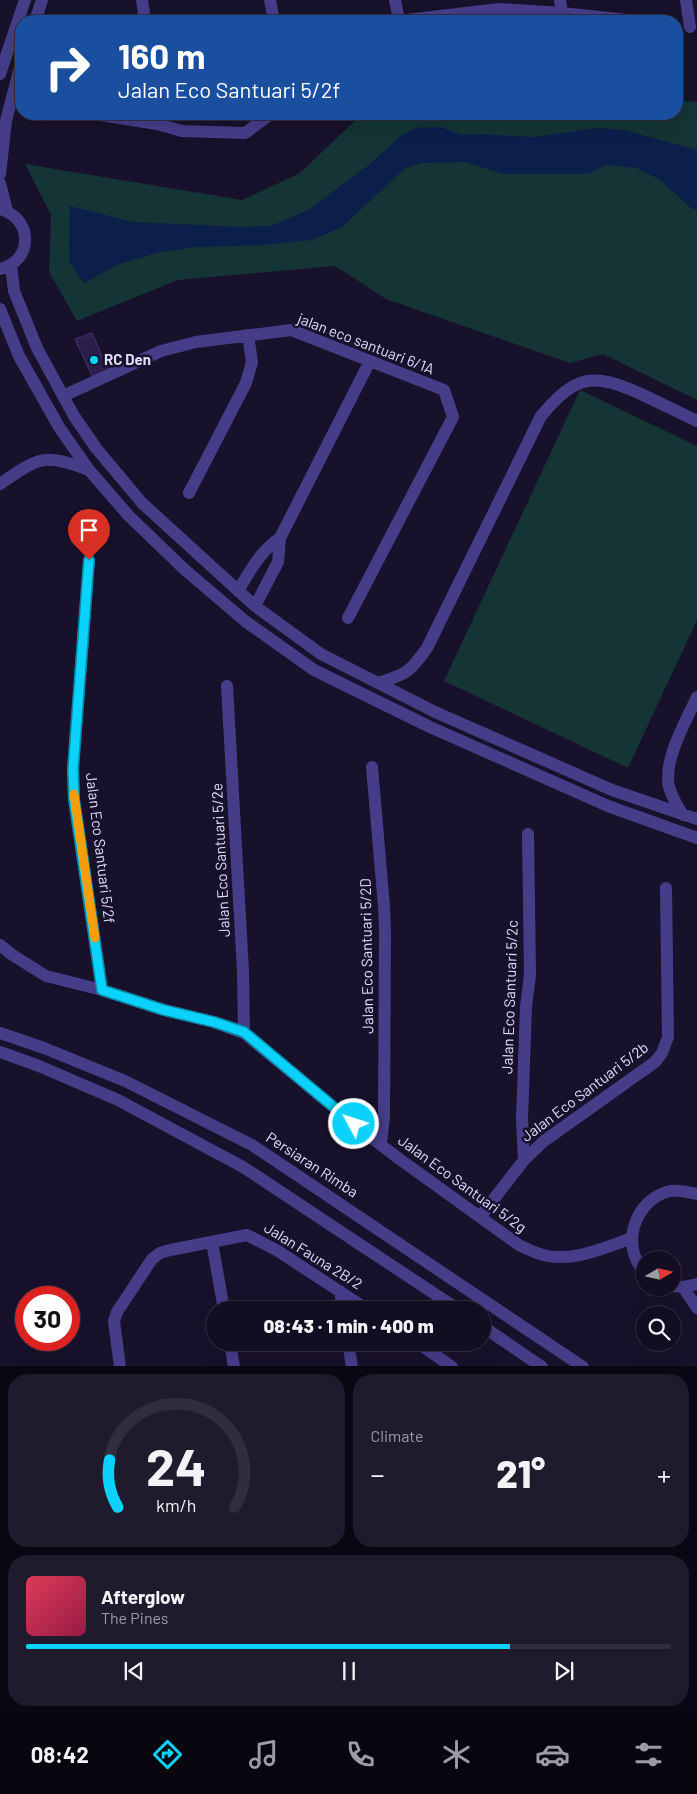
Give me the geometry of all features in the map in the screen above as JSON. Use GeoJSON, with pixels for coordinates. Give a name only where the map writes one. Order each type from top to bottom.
{"type":"FeatureCollection","features":[{"type":"Feature","properties":{"kind":"street"},"geometry":{"type":"LineString","coordinates":[[20,15],[25,0]]}},
{"type":"Feature","properties":{"kind":"street"},"geometry":{"type":"LineString","coordinates":[[37,15],[42,0]]}},
{"type":"Feature","properties":{"kind":"street"},"geometry":{"type":"LineString","coordinates":[[142,0],[144,15]]}},
{"type":"Feature","properties":{"kind":"street"},"geometry":{"type":"LineString","coordinates":[[270,0],[273,15]]}},
{"type":"Feature","properties":{"kind":"street"},"geometry":{"type":"LineString","coordinates":[[395,0],[397,15]]}},
{"type":"Feature","properties":{"kind":"street"},"geometry":{"type":"LineString","coordinates":[[686,0],[694,28]]}},
{"type":"Feature","properties":{"kind":"street"},"geometry":{"type":"LineString","coordinates":[[448,15],[499,9],[561,6],[607,15]]}},
{"type":"Feature","properties":{"kind":"street"},"geometry":{"type":"LineString","coordinates":[[0,74],[15,30]]}},
{"type":"Feature","properties":{"kind":"street"},"geometry":{"type":"LineString","coordinates":[[0,174],[6,121],[15,86]]}},
{"type":"Feature","properties":{"kind":"street"},"geometry":{"type":"LineString","coordinates":[[159,120],[182,131],[245,133],[263,120]]}},
{"type":"Feature","properties":{"kind":"street"},"geometry":{"type":"LineString","coordinates":[[0,183],[4,210],[15,216],[21,223],[25,232],[26,242],[18,259],[6,267],[37,348],[74,416],[96,448],[142,503],[238,591],[255,606],[321,654],[435,712],[612,790],[697,819]]}},
{"type":"Feature","properties":{"kind":"street"},"geometry":{"type":"LineString","coordinates":[[0,309],[24,364],[59,427],[89,470],[129,516],[184,569],[245,621],[314,670],[430,727],[599,802],[697,838]]}},
{"type":"Feature","properties":{"kind":"street","name":"jalan eco santuari 6/1A"},"geometry":{"type":"LineString","coordinates":[[63,396],[160,352],[196,342],[292,330],[444,390],[449,400],[453,417],[348,618]]}},
{"type":"Feature","properties":{"kind":"street"},"geometry":{"type":"LineString","coordinates":[[189,493],[246,383],[252,362],[248,336]]}},
{"type":"Feature","properties":{"kind":"street"},"geometry":{"type":"LineString","coordinates":[[255,606],[278,562],[280,538],[370,361]]}},
{"type":"Feature","properties":{"kind":"street"},"geometry":{"type":"LineString","coordinates":[[378,683],[403,675],[415,666],[427,648],[541,416],[564,392],[581,383],[598,379],[617,383],[697,421]]}},
{"type":"Feature","properties":{"kind":"street"},"geometry":{"type":"LineString","coordinates":[[0,484],[30,463],[45,459],[66,461],[89,470]]}},
{"type":"Feature","properties":{"kind":"street"},"geometry":{"type":"LineString","coordinates":[[238,591],[260,556],[269,545],[280,538]]}},
{"type":"Feature","properties":{"kind":"street","name":"Jalan Eco Santuari 5/2f"},"geometry":{"type":"LineString","coordinates":[[89,560],[73,769],[74,799],[102,990]]}},
{"type":"Feature","properties":{"kind":"street","name":"Jalan Eco Santuari 5/2e"},"geometry":{"type":"LineString","coordinates":[[227,686],[243,971],[244,1032]]}},
{"type":"Feature","properties":{"kind":"street"},"geometry":{"type":"LineString","coordinates":[[683,815],[674,800],[669,785],[669,766],[674,749],[697,697]]}},
{"type":"Feature","properties":{"kind":"street","name":"Jalan Eco Santuari 5/2D"},"geometry":{"type":"LineString","coordinates":[[372,767],[385,921],[384,1116],[381,1144]]}},
{"type":"Feature","properties":{"kind":"street","name":"Jalan Eco Santuari 5/2c"},"geometry":{"type":"LineString","coordinates":[[524,1160],[522,1119],[526,1006],[530,975],[528,834]]}},
{"type":"Feature","properties":{"kind":"street","name":"Jalan Eco Santuari 5/2b"},"geometry":{"type":"LineString","coordinates":[[480,1217],[524,1160],[544,1141],[655,1062],[662,1053],[668,1037],[666,888]]}},
{"type":"Feature","properties":{"kind":"street","name":"Jalan Eco Santuari 5/2g"},"geometry":{"type":"LineString","coordinates":[[0,945],[46,976],[102,990],[164,1010],[214,1022],[244,1032],[354,1124],[398,1158],[519,1245],[538,1254],[552,1257],[575,1256],[632,1238]]}},
{"type":"Feature","properties":{"kind":"street","name":"Persiaran Rimba"},"geometry":{"type":"LineString","coordinates":[[0,1033],[44,1048],[125,1081],[252,1145],[583,1366]]}},
{"type":"Feature","properties":{"kind":"street"},"geometry":{"type":"LineString","coordinates":[[0,1052],[39,1066],[118,1100],[243,1167],[445,1301]]}},
{"type":"Feature","properties":{"kind":"street"},"geometry":{"type":"LineString","coordinates":[[636,1257],[632,1238],[635,1222],[643,1208],[655,1197],[670,1192],[693,1191]]}},
{"type":"Feature","properties":{"kind":"street","name":"Jalan Fauna 2B/2"},"geometry":{"type":"LineString","coordinates":[[120,1366],[114,1321],[152,1259],[160,1253],[248,1235],[355,1301]]}},
{"type":"Feature","properties":{"kind":"street"},"geometry":{"type":"LineString","coordinates":[[212,1242],[222,1301]]}},
{"type":"Feature","properties":{"kind":"street"},"geometry":{"type":"LineString","coordinates":[[601,1249],[634,1254]]}},
{"type":"Feature","properties":{"kind":"street"},"geometry":{"type":"LineString","coordinates":[[681,1287],[697,1284]]}},
{"type":"Feature","properties":{"kind":"street"},"geometry":{"type":"LineString","coordinates":[[340,1290],[342,1301]]}},
{"type":"Feature","properties":{"kind":"street"},"geometry":{"type":"LineString","coordinates":[[681,1290],[697,1308]]}},
{"type":"Feature","properties":{"kind":"street"},"geometry":{"type":"LineString","coordinates":[[491,1332],[542,1366]]}},
{"type":"Feature","properties":{"kind":"street"},"geometry":{"type":"LineString","coordinates":[[232,1351],[234,1366]]}},
{"type":"Feature","properties":{"kind":"street"},"geometry":{"type":"LineString","coordinates":[[350,1351],[352,1366]]}},
{"type":"Feature","properties":{"kind":"street"},"geometry":{"type":"LineString","coordinates":[[430,1351],[452,1366]]}},
{"type":"Feature","properties":{"kind":"green space"},"geometry":{"type":"Polygon","coordinates":[[[683,101],[697,102],[697,400],[603,354],[570,363],[386,299],[335,266],[178,280],[77,321],[49,272],[51,215],[25,164],[242,200],[300,173],[356,120],[683,120],[683,101]]]}},
{"type":"Feature","properties":{"kind":"green space"},"geometry":{"type":"Polygon","coordinates":[[[580,390],[697,446],[697,620],[628,768],[444,681],[580,390]]]}},
{"type":"Feature","properties":{"kind":"water"},"geometry":{"type":"Polygon","coordinates":[[[440,127],[462,135],[533,137],[598,128],[625,130],[697,150],[697,210],[691,208],[659,179],[636,168],[606,165],[588,174],[504,174],[465,162],[422,163],[405,168],[342,227],[312,240],[261,245],[197,247],[160,252],[119,264],[84,283],[69,262],[70,206],[133,222],[240,227],[271,226],[309,210],[370,164],[401,136],[416,128],[440,127]]]}},
{"type":"Feature","properties":{"kind":"building","name":"RC Den"},"geometry":{"type":"Polygon","coordinates":[[[92,333],[109,372],[93,378],[75,339],[92,333]]]}},
{"type":"Feature","properties":{"kind":"slow traffic"},"geometry":{"type":"LineString","coordinates":[[74,794],[95,938]]}},
{"type":"Feature","properties":{"kind":"place","name":"RC Den"},"geometry":{"type":"Point","coordinates":[94,360]}},
{"type":"Feature","properties":{"kind":"route"},"geometry":{"type":"LineString","coordinates":[[89,560],[73,769],[74,799],[102,990],[164,1010],[214,1022],[244,1032],[354,1124]]}}]}
